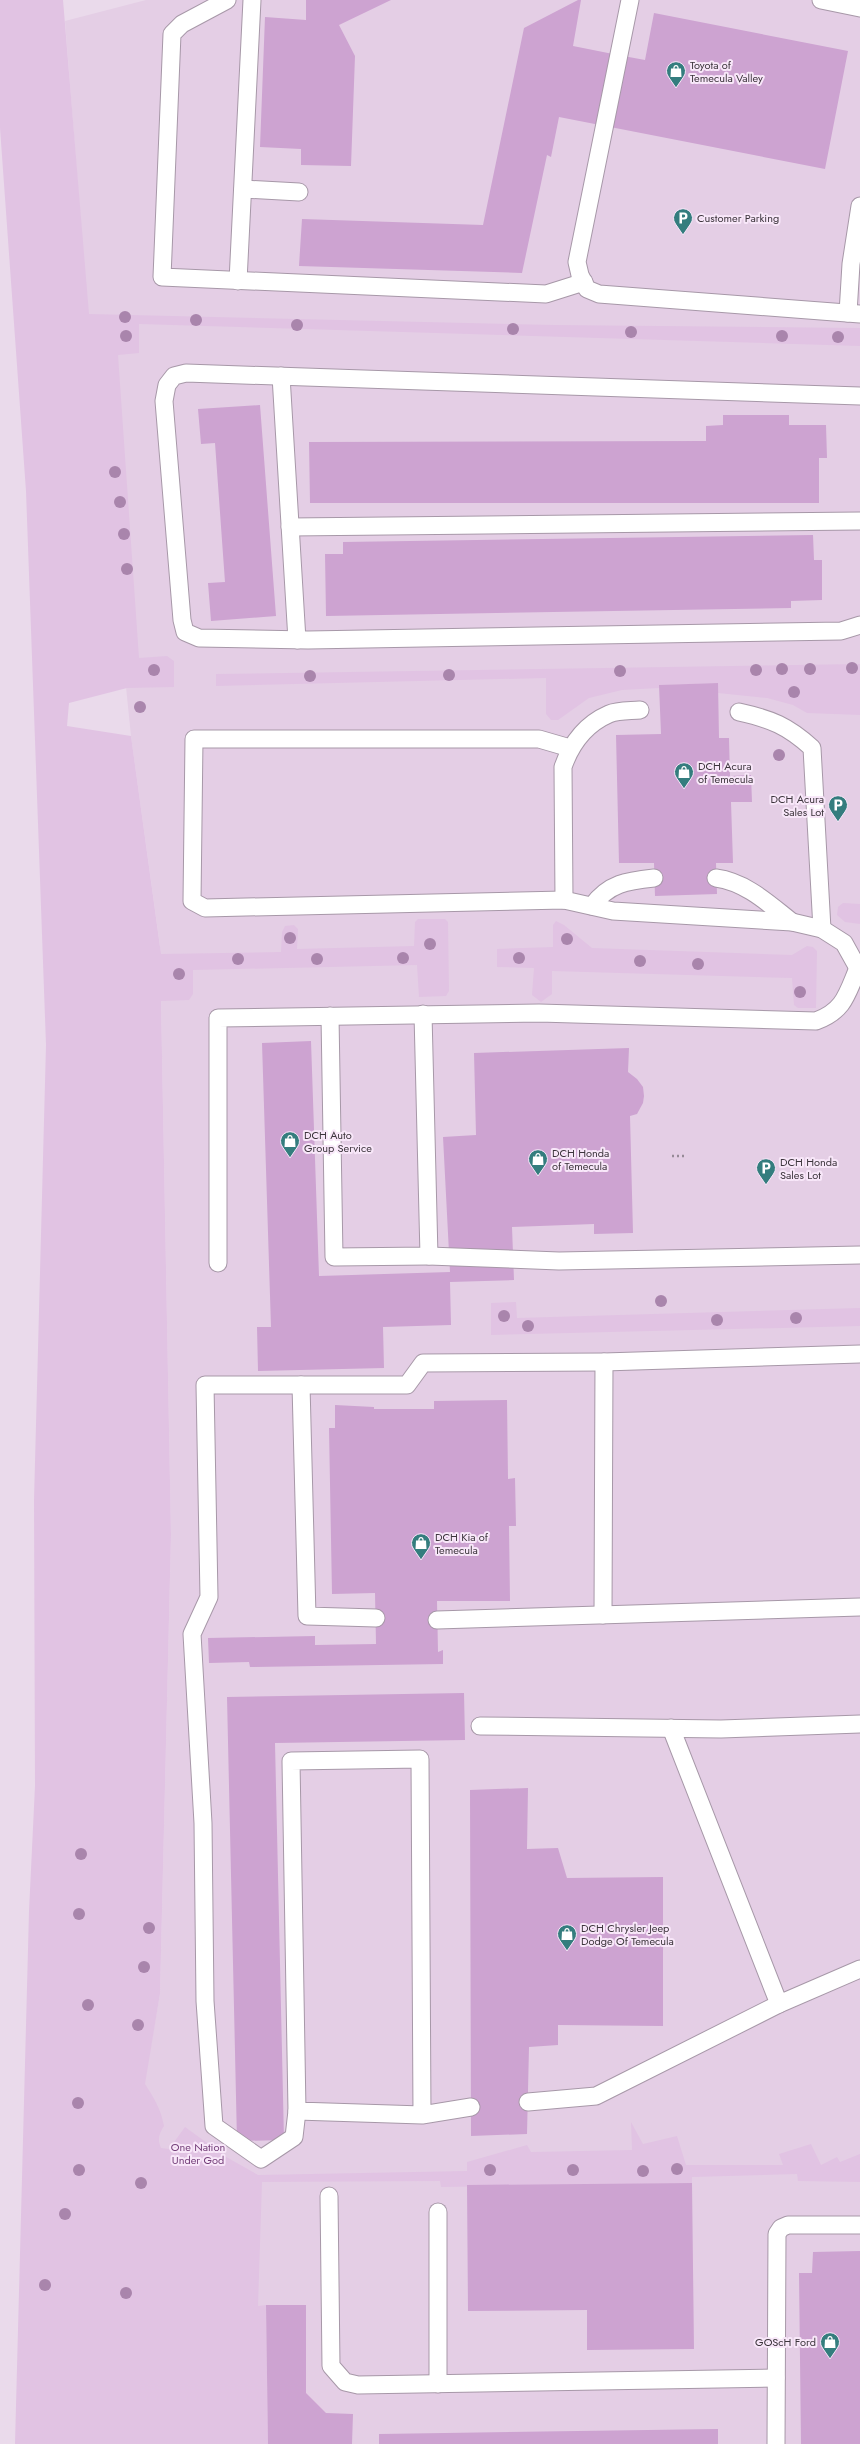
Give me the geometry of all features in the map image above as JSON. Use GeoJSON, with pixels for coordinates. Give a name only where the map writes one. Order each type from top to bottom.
{"type":"FeatureCollection","features":[{"type":"Feature","properties":{"kind":"lane"},"geometry":{"type":"LineString","coordinates":[[227,0],[182,24],[172,34],[162,277],[546,294],[584,282]]}},
{"type":"Feature","properties":{"kind":"lane"},"geometry":{"type":"LineString","coordinates":[[238,281],[252,0]]}},
{"type":"Feature","properties":{"kind":"lane"},"geometry":{"type":"LineString","coordinates":[[630,0],[577,262],[588,289],[599,294],[854,314],[851,264],[860,206]]}},
{"type":"Feature","properties":{"kind":"lane"},"geometry":{"type":"LineString","coordinates":[[821,0],[860,8]]}},
{"type":"Feature","properties":{"kind":"lane"},"geometry":{"type":"LineString","coordinates":[[243,190],[299,192]]}},
{"type":"Feature","properties":{"kind":"lane"},"geometry":{"type":"LineString","coordinates":[[860,396],[186,373],[174,376],[167,385],[164,401],[185,632],[199,638],[297,640],[841,631],[860,625]]}},
{"type":"Feature","properties":{"kind":"lane"},"geometry":{"type":"LineString","coordinates":[[281,376],[297,640]]}},
{"type":"Feature","properties":{"kind":"lane"},"geometry":{"type":"LineString","coordinates":[[290,527],[860,522]]}},
{"type":"Feature","properties":{"kind":"lane"},"geometry":{"type":"LineString","coordinates":[[564,900],[563,766],[570,748],[590,726],[610,713],[640,710]]}},
{"type":"Feature","properties":{"kind":"lane"},"geometry":{"type":"LineString","coordinates":[[739,712],[760,716],[792,730],[812,748],[822,929]]}},
{"type":"Feature","properties":{"kind":"lane"},"geometry":{"type":"LineString","coordinates":[[218,1263],[218,1018],[539,1013],[816,1021],[831,1015],[846,998],[859,968],[844,943],[822,929],[792,922],[613,911],[564,900],[205,908],[192,901],[194,739],[539,739],[570,748]]}},
{"type":"Feature","properties":{"kind":"lane"},"geometry":{"type":"LineString","coordinates":[[592,906],[602,892],[620,884],[654,878]]}},
{"type":"Feature","properties":{"kind":"lane"},"geometry":{"type":"LineString","coordinates":[[716,878],[731,880],[750,891],[792,922]]}},
{"type":"Feature","properties":{"kind":"lane"},"geometry":{"type":"LineString","coordinates":[[423,1014],[429,1256]]}},
{"type":"Feature","properties":{"kind":"lane"},"geometry":{"type":"LineString","coordinates":[[330,1016],[334,1257],[429,1256],[559,1261],[860,1255]]}},
{"type":"Feature","properties":{"kind":"lane"},"geometry":{"type":"LineString","coordinates":[[422,2115],[420,1759],[291,1761],[297,2111],[294,2137],[262,2159],[214,2126],[205,2001],[203,1823],[192,1634],[209,1597],[205,1385],[407,1385],[423,1363],[604,1362],[860,1354]]}},
{"type":"Feature","properties":{"kind":"lane"},"geometry":{"type":"LineString","coordinates":[[603,1615],[604,1362]]}},
{"type":"Feature","properties":{"kind":"lane"},"geometry":{"type":"LineString","coordinates":[[301,1385],[307,1616],[376,1618]]}},
{"type":"Feature","properties":{"kind":"lane"},"geometry":{"type":"LineString","coordinates":[[437,1620],[860,1607]]}},
{"type":"Feature","properties":{"kind":"lane"},"geometry":{"type":"LineString","coordinates":[[480,1726],[672,1728],[860,1724]]}},
{"type":"Feature","properties":{"kind":"lane"},"geometry":{"type":"LineString","coordinates":[[672,1728],[780,2004]]}},
{"type":"Feature","properties":{"kind":"lane"},"geometry":{"type":"LineString","coordinates":[[528,2102],[596,2096],[780,2004],[860,1969]]}},
{"type":"Feature","properties":{"kind":"lane"},"geometry":{"type":"LineString","coordinates":[[297,2111],[422,2115],[471,2107]]}},
{"type":"Feature","properties":{"kind":"lane"},"geometry":{"type":"LineString","coordinates":[[329,2196],[330,2366],[346,2382],[358,2386],[776,2378]]}},
{"type":"Feature","properties":{"kind":"lane"},"geometry":{"type":"LineString","coordinates":[[438,2212],[438,2384]]}},
{"type":"Feature","properties":{"kind":"lane"},"geometry":{"type":"LineString","coordinates":[[776,2444],[777,2234],[781,2228],[788,2225],[860,2225]]}},
{"type":"Feature","properties":{"kind":"path"},"geometry":{"type":"LineString","coordinates":[[672,1156],[684,1156]]}},
{"type":"Feature","properties":{"kind":"shaded area"},"geometry":{"type":"Polygon","coordinates":[[[146,0],[860,0],[860,2444],[96,2444],[98,2344],[160,1994],[171,1535],[160,946],[131,736],[88,314],[65,21],[146,0]]]}},
{"type":"Feature","properties":{"kind":"green space","name":"One Nation Under God"},"geometry":{"type":"Polygon","coordinates":[[[0,0],[63,0],[89,314],[554,325],[860,328],[860,346],[139,324],[139,353],[118,355],[139,658],[167,656],[174,661],[174,687],[127,688],[69,703],[67,726],[131,736],[161,954],[281,952],[282,932],[285,926],[294,925],[298,929],[297,949],[414,946],[415,922],[418,919],[445,919],[448,922],[449,991],[446,996],[419,997],[417,965],[193,970],[193,994],[189,1000],[161,1001],[171,1535],[160,1994],[145,2084],[157,2104],[163,2120],[164,2126],[159,2139],[161,2148],[169,2149],[185,2127],[228,2158],[258,2175],[467,2171],[467,2162],[527,2145],[531,2152],[632,2150],[631,2122],[643,2144],[677,2136],[686,2165],[783,2165],[779,2154],[811,2144],[821,2165],[837,2157],[840,2162],[860,2154],[860,2182],[798,2181],[797,2174],[692,2177],[692,2183],[441,2187],[440,2181],[262,2182],[258,2306],[266,2305],[268,2444],[15,2444],[29,1911],[35,1786],[34,1500],[46,1045],[26,491],[0,128],[0,0]]]}},
{"type":"Feature","properties":{"kind":"green space"},"geometry":{"type":"Polygon","coordinates":[[[860,664],[860,715],[807,713],[793,705],[767,698],[718,693],[718,683],[660,685],[659,688],[622,690],[589,698],[558,720],[551,720],[546,714],[546,678],[216,686],[216,674],[860,664]]]}},
{"type":"Feature","properties":{"kind":"green space"},"geometry":{"type":"Polygon","coordinates":[[[843,903],[860,904],[860,924],[845,922],[837,915],[838,907],[843,903]]]}},
{"type":"Feature","properties":{"kind":"green space"},"geometry":{"type":"Polygon","coordinates":[[[556,921],[564,925],[592,948],[792,955],[807,946],[813,947],[817,951],[816,1008],[798,1008],[794,1005],[792,978],[552,971],[552,994],[541,1002],[532,995],[534,968],[497,967],[497,949],[553,947],[553,925],[556,921]]]}},
{"type":"Feature","properties":{"kind":"green space"},"geometry":{"type":"Polygon","coordinates":[[[516,1302],[517,1318],[860,1308],[860,1326],[491,1335],[491,1303],[516,1302]]]}},
{"type":"Feature","properties":{"kind":"building"},"geometry":{"type":"Polygon","coordinates":[[[306,0],[391,0],[339,25],[355,56],[351,166],[301,165],[301,149],[260,147],[265,17],[306,20],[306,0]]]}},
{"type":"Feature","properties":{"kind":"building","name":"Toyota of Temecula Valley"},"geometry":{"type":"Polygon","coordinates":[[[578,0],[581,0],[573,46],[618,55],[645,60],[654,13],[848,51],[825,169],[559,117],[551,157],[547,155],[522,273],[299,266],[302,219],[483,225],[524,28],[578,0]]]}},
{"type":"Feature","properties":{"kind":"building"},"geometry":{"type":"Polygon","coordinates":[[[260,405],[276,616],[211,621],[208,583],[225,582],[215,443],[201,444],[198,409],[260,405]]]}},
{"type":"Feature","properties":{"kind":"building"},"geometry":{"type":"Polygon","coordinates":[[[723,415],[789,415],[789,425],[826,425],[827,458],[819,458],[819,503],[310,503],[309,442],[706,441],[706,426],[723,425],[723,415]]]}},
{"type":"Feature","properties":{"kind":"building"},"geometry":{"type":"Polygon","coordinates":[[[813,535],[814,560],[822,560],[822,600],[791,601],[791,608],[326,616],[325,554],[343,554],[343,542],[813,535]]]}},
{"type":"Feature","properties":{"kind":"building","name":"DCH Acura of Temecula"},"geometry":{"type":"Polygon","coordinates":[[[718,683],[719,738],[729,738],[730,776],[751,775],[752,802],[731,802],[733,863],[716,863],[717,894],[655,896],[654,863],[619,863],[616,735],[661,734],[659,685],[718,683]]]}},
{"type":"Feature","properties":{"kind":"building"},"geometry":{"type":"Polygon","coordinates":[[[311,1041],[319,1276],[450,1272],[443,1137],[476,1135],[474,1053],[629,1048],[628,1072],[637,1079],[643,1087],[644,1096],[643,1103],[637,1114],[630,1116],[633,1233],[594,1234],[594,1224],[512,1227],[514,1280],[450,1282],[451,1325],[383,1327],[384,1368],[258,1371],[257,1327],[271,1327],[262,1043],[311,1041]]]}},
{"type":"Feature","properties":{"kind":"building","name":"DCH Kia of Temecula"},"geometry":{"type":"Polygon","coordinates":[[[507,1400],[508,1479],[515,1478],[516,1526],[509,1526],[510,1601],[437,1601],[438,1652],[443,1650],[443,1664],[250,1667],[249,1662],[209,1663],[208,1638],[315,1636],[315,1645],[376,1644],[375,1593],[332,1594],[329,1428],[335,1428],[335,1405],[374,1407],[374,1409],[434,1409],[434,1401],[507,1400]]]}},
{"type":"Feature","properties":{"kind":"building"},"geometry":{"type":"Polygon","coordinates":[[[464,1693],[465,1740],[275,1743],[284,2140],[237,2141],[227,1697],[464,1693]]]}},
{"type":"Feature","properties":{"kind":"building","name":"DCH Chrysler Jeep Dodge Of Temecula"},"geometry":{"type":"Polygon","coordinates":[[[528,1788],[527,1849],[558,1848],[567,1878],[663,1877],[663,2026],[558,2025],[558,2045],[529,2047],[527,2134],[471,2136],[470,1790],[528,1788]]]}},
{"type":"Feature","properties":{"kind":"building"},"geometry":{"type":"Polygon","coordinates":[[[692,2183],[694,2349],[587,2350],[587,2310],[468,2311],[467,2185],[692,2183]]]}},
{"type":"Feature","properties":{"kind":"building","name":"GOScH Ford"},"geometry":{"type":"Polygon","coordinates":[[[860,2251],[860,2444],[801,2444],[799,2273],[812,2273],[813,2252],[860,2251]]]}},
{"type":"Feature","properties":{"kind":"building"},"geometry":{"type":"Polygon","coordinates":[[[266,2305],[306,2305],[306,2393],[326,2413],[353,2414],[352,2444],[268,2444],[266,2305]]]}},
{"type":"Feature","properties":{"kind":"building"},"geometry":{"type":"Polygon","coordinates":[[[718,2429],[718,2444],[379,2444],[379,2434],[718,2429]]]}},
{"type":"Feature","properties":{"kind":"place","name":"Toyota of Temecula Valley"},"geometry":{"type":"Point","coordinates":[676,88]}},
{"type":"Feature","properties":{"kind":"place","name":"Customer Parking"},"geometry":{"type":"Point","coordinates":[683,235]}},
{"type":"Feature","properties":{"kind":"place","name":"DCH Acura of Temecula"},"geometry":{"type":"Point","coordinates":[684,789]}},
{"type":"Feature","properties":{"kind":"place","name":"DCH Acura Sales Lot"},"geometry":{"type":"Point","coordinates":[838,822]}},
{"type":"Feature","properties":{"kind":"place","name":"DCH Auto Group Service"},"geometry":{"type":"Point","coordinates":[290,1158]}},
{"type":"Feature","properties":{"kind":"place","name":"DCH Honda of Temecula"},"geometry":{"type":"Point","coordinates":[538,1176]}},
{"type":"Feature","properties":{"kind":"place","name":"DCH Honda Sales Lot"},"geometry":{"type":"Point","coordinates":[766,1185]}},
{"type":"Feature","properties":{"kind":"place","name":"DCH Kia of Temecula"},"geometry":{"type":"Point","coordinates":[421,1560]}},
{"type":"Feature","properties":{"kind":"place","name":"DCH Chrysler Jeep Dodge Of Temecula"},"geometry":{"type":"Point","coordinates":[567,1951]}},
{"type":"Feature","properties":{"kind":"place","name":"GOScH Ford"},"geometry":{"type":"Point","coordinates":[830,2359]}}]}
